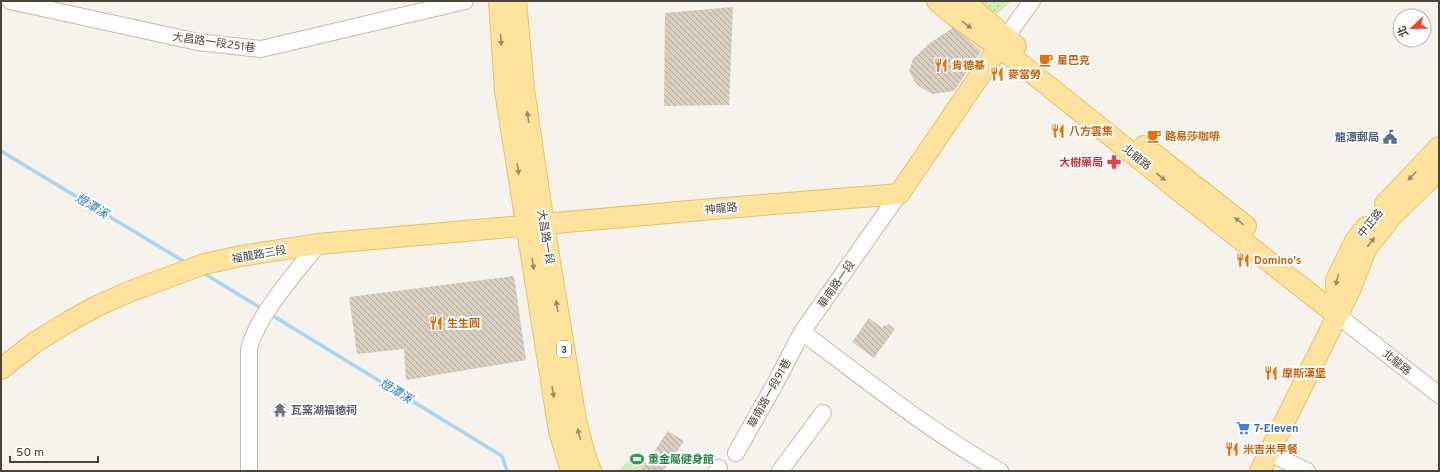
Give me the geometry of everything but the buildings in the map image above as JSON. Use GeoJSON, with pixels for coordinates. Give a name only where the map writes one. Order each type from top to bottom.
{"type":"FeatureCollection","features":[{"type":"Feature","properties":{"kind":"main road","name":"大昌路一段"},"geometry":{"type":"LineString","coordinates":[[499,1],[505,91],[576,420],[584,452],[591,471]]}},
{"type":"Feature","properties":{"kind":"main road","name":"大昌路一段"},"geometry":{"type":"LineString","coordinates":[[516,1],[535,225],[559,431],[572,471]]}},
{"type":"Feature","properties":{"kind":"main road","name":"北龍路"},"geometry":{"type":"LineString","coordinates":[[937,1],[955,16],[1002,43]]}},
{"type":"Feature","properties":{"kind":"main road","name":"北龍路"},"geometry":{"type":"LineString","coordinates":[[964,1],[1018,62],[1337,315]]}},
{"type":"Feature","properties":{"kind":"main road","name":"華南路一段"},"geometry":{"type":"LineString","coordinates":[[899,194],[1002,43]]}},
{"type":"Feature","properties":{"kind":"main road","name":"中正路"},"geometry":{"type":"LineString","coordinates":[[1337,315],[1336,280],[1355,241],[1382,208],[1439,147]]}},
{"type":"Feature","properties":{"kind":"main road","name":"中正路"},"geometry":{"type":"LineString","coordinates":[[1260,471],[1351,288],[1366,250],[1392,216],[1439,170]]}},
{"type":"Feature","properties":{"kind":"main road","name":"神龍路"},"geometry":{"type":"LineString","coordinates":[[535,225],[899,194]]}},
{"type":"Feature","properties":{"kind":"main road","name":"福龍路三段"},"geometry":{"type":"LineString","coordinates":[[1,369],[34,344],[68,322],[97,306],[131,291],[204,264],[241,256],[318,244],[535,225]]}},
{"type":"Feature","properties":{"kind":"street","name":"大昌路一段251巷"},"geometry":{"type":"LineString","coordinates":[[10,1],[198,42],[261,49],[465,1]]}},
{"type":"Feature","properties":{"kind":"street"},"geometry":{"type":"LineString","coordinates":[[1002,43],[1032,1]]}},
{"type":"Feature","properties":{"kind":"street","name":"華南路一段"},"geometry":{"type":"LineString","coordinates":[[802,332],[899,194]]}},
{"type":"Feature","properties":{"kind":"street"},"geometry":{"type":"LineString","coordinates":[[248,471],[249,349],[252,338],[256,328],[274,301],[318,244]]}},
{"type":"Feature","properties":{"kind":"street","name":"北龍路"},"geometry":{"type":"LineString","coordinates":[[1337,315],[1439,395]]}},
{"type":"Feature","properties":{"kind":"street"},"geometry":{"type":"LineString","coordinates":[[802,332],[902,407],[1000,471]]}},
{"type":"Feature","properties":{"kind":"street","name":"華南路一段91巷"},"geometry":{"type":"LineString","coordinates":[[736,453],[802,332]]}},
{"type":"Feature","properties":{"kind":"street"},"geometry":{"type":"LineString","coordinates":[[780,471],[823,413]]}},
{"type":"Feature","properties":{"kind":"street"},"geometry":{"type":"LineString","coordinates":[[1269,453],[1307,471]]}},
{"type":"Feature","properties":{"kind":"green space"},"geometry":{"type":"Polygon","coordinates":[[[976,1],[1011,1],[995,16],[976,1]]]}},
{"type":"Feature","properties":{"kind":"green space","name":"重金屬健身館"},"geometry":{"type":"Polygon","coordinates":[[[637,453],[649,465],[642,471],[618,471],[637,453]]]}},
{"type":"Feature","properties":{"kind":"waterway","name":"燈潭溪"},"geometry":{"type":"LineString","coordinates":[[1,151],[183,261]]}},
{"type":"Feature","properties":{"kind":"waterway","name":"燈潭溪"},"geometry":{"type":"LineString","coordinates":[[205,274],[259,307]]}},
{"type":"Feature","properties":{"kind":"waterway","name":"燈潭溪"},"geometry":{"type":"LineString","coordinates":[[275,317],[502,456],[507,471]]}},
{"type":"Feature","properties":{"kind":"place","name":"星巴克"},"geometry":{"type":"Point","coordinates":[1046,60]}},
{"type":"Feature","properties":{"kind":"place","name":"肯德基"},"geometry":{"type":"Point","coordinates":[941,65]}},
{"type":"Feature","properties":{"kind":"place","name":"麥當勞"},"geometry":{"type":"Point","coordinates":[997,74]}},
{"type":"Feature","properties":{"kind":"place","name":"八方雲集"},"geometry":{"type":"Point","coordinates":[1058,131]}},
{"type":"Feature","properties":{"kind":"place","name":"路易莎咖啡"},"geometry":{"type":"Point","coordinates":[1154,136]}},
{"type":"Feature","properties":{"kind":"place","name":"龍潭郵局"},"geometry":{"type":"Point","coordinates":[1390,137]}},
{"type":"Feature","properties":{"kind":"place","name":"大樹藥局"},"geometry":{"type":"Point","coordinates":[1114,162]}},
{"type":"Feature","properties":{"kind":"place","name":"Domino's"},"geometry":{"type":"Point","coordinates":[1243,260]}},
{"type":"Feature","properties":{"kind":"place","name":"生生圓"},"geometry":{"type":"Point","coordinates":[436,323]}},
{"type":"Feature","properties":{"kind":"place","name":"摩斯漢堡"},"geometry":{"type":"Point","coordinates":[1271,373]}},
{"type":"Feature","properties":{"kind":"place","name":"瓦窯湖福德祠"},"geometry":{"type":"Point","coordinates":[280,410]}},
{"type":"Feature","properties":{"kind":"place","name":"7-Eleven"},"geometry":{"type":"Point","coordinates":[1243,428]}},
{"type":"Feature","properties":{"kind":"place","name":"米吉米早餐"},"geometry":{"type":"Point","coordinates":[1232,449]}},
{"type":"Feature","properties":{"kind":"place","name":"重金屬健身館"},"geometry":{"type":"Point","coordinates":[637,459]}}]}
